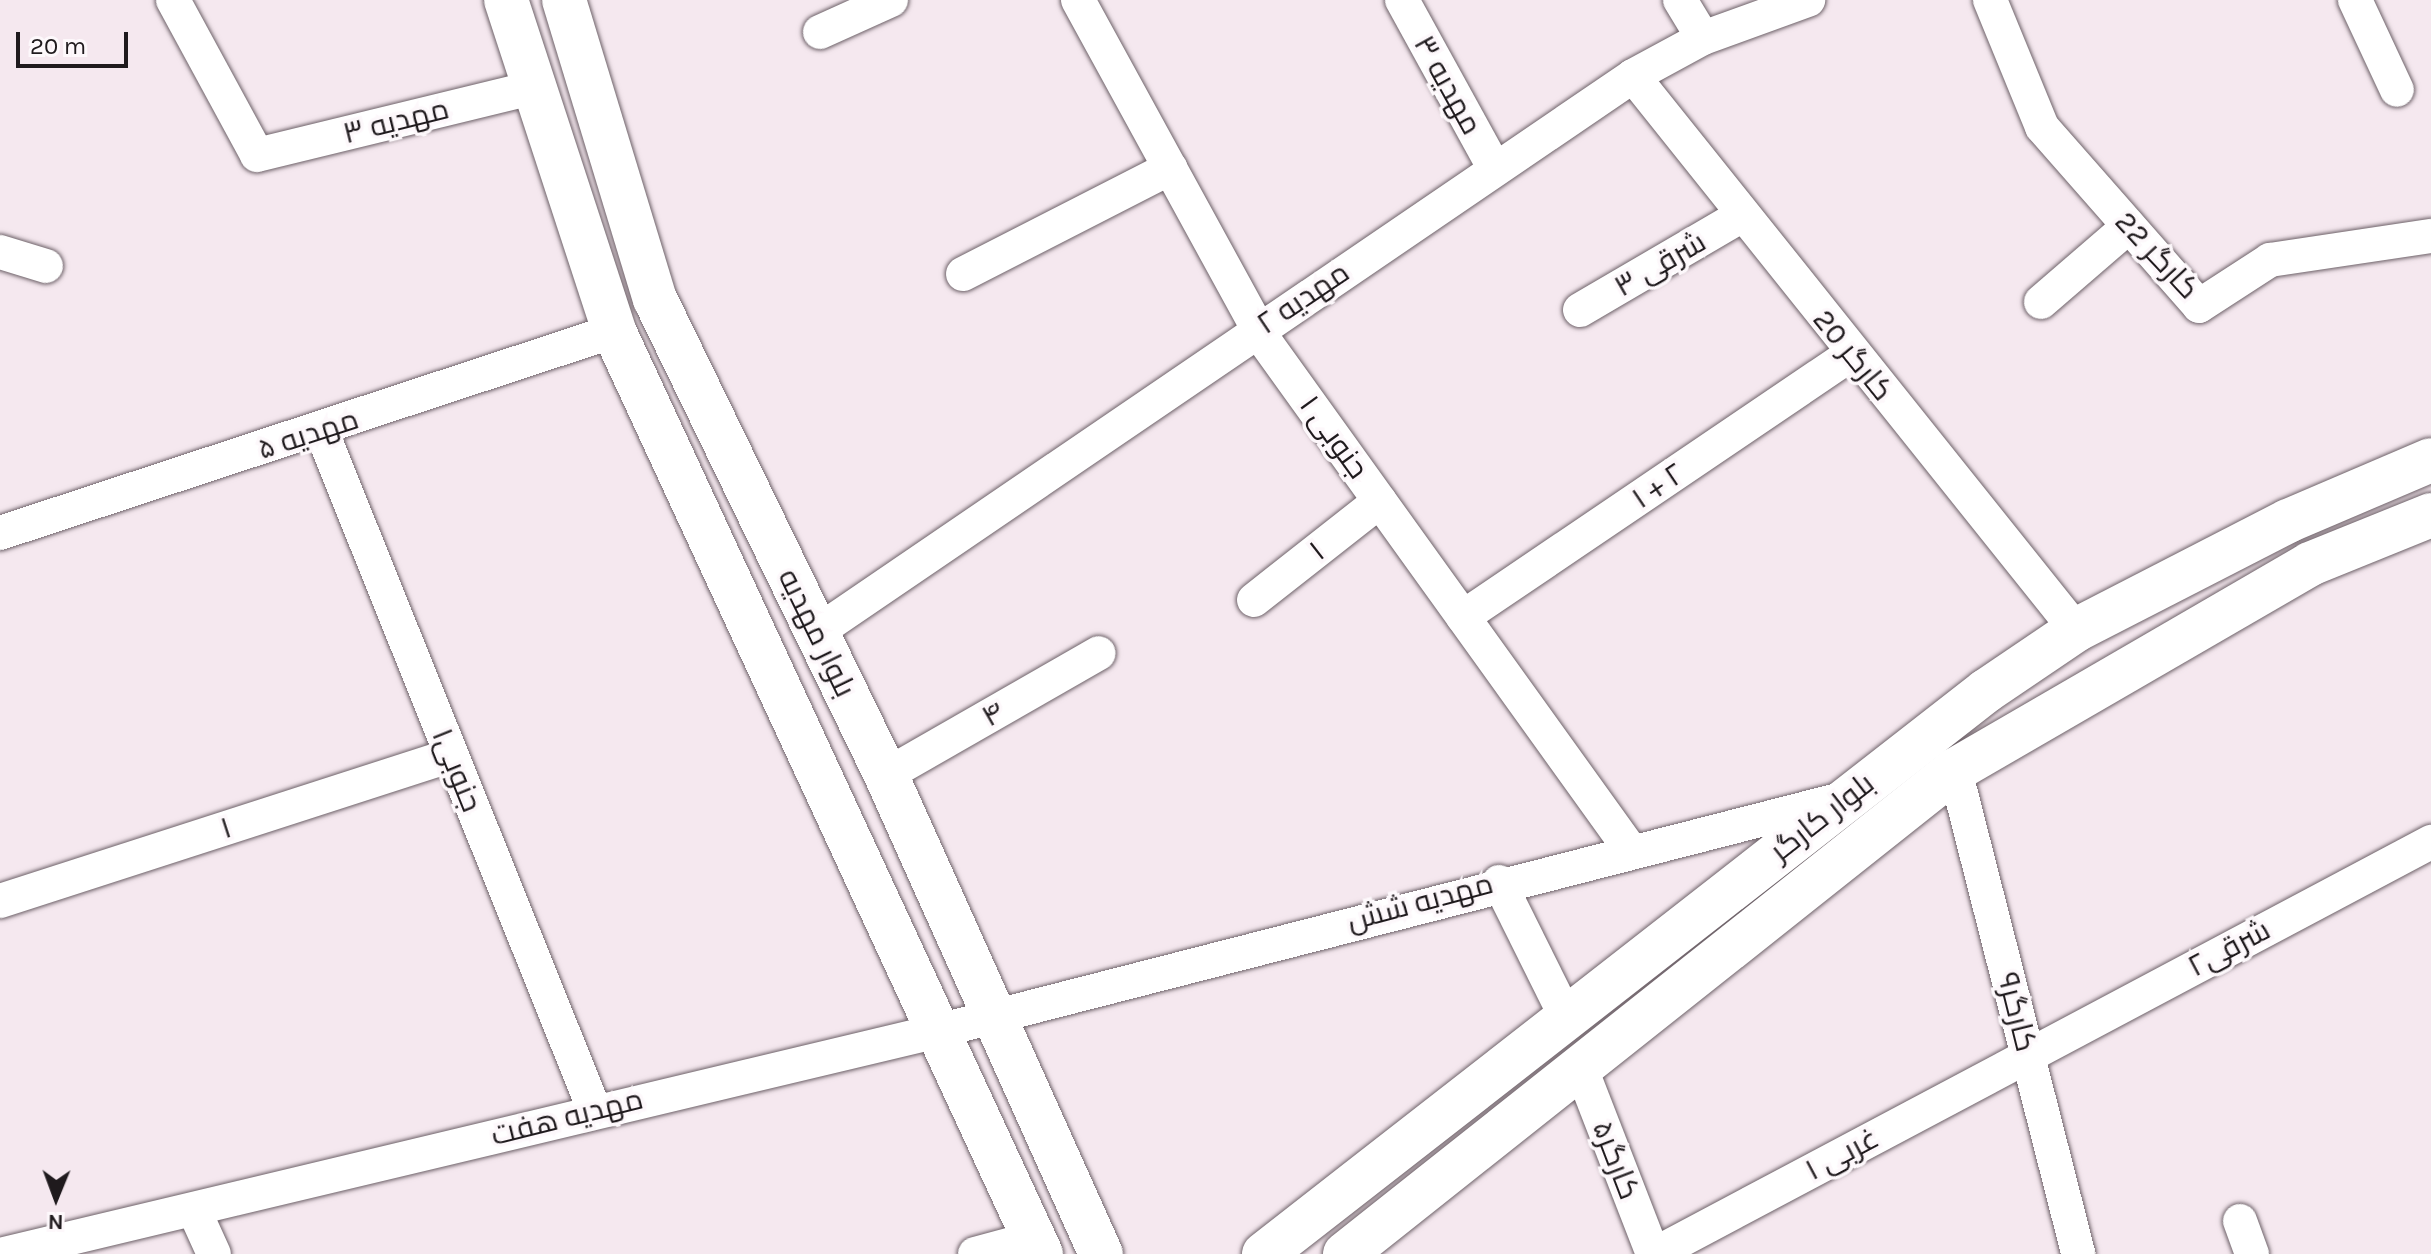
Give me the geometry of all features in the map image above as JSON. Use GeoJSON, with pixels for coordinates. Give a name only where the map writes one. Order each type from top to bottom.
{"type":"FeatureCollection","features":[{"type":"Feature","properties":{"kind":"main road","name":"بلوار مهدیه"},"geometry":{"type":"LineString","coordinates":[[506,0],[614,331],[942,1030],[1037,1246]]}},
{"type":"Feature","properties":{"kind":"main road","name":"بلوار مهدیه"},"geometry":{"type":"LineString","coordinates":[[564,0],[655,299],[886,775],[996,1014],[1101,1254]]}},
{"type":"Feature","properties":{"kind":"main road","name":"بلوار کارگر"},"geometry":{"type":"LineString","coordinates":[[1264,1254],[1565,1015],[1846,798],[2076,630],[2288,521],[2431,460]]}},
{"type":"Feature","properties":{"kind":"main road","name":"بلوار کارگر"},"geometry":{"type":"LineString","coordinates":[[1345,1254],[1955,770],[2310,564],[2431,515]]}},
{"type":"Feature","properties":{"kind":"main road"},"geometry":{"type":"LineString","coordinates":[[1352,1184],[1385,1222]]}},
{"type":"Feature","properties":{"kind":"street","name":"مهدیه ۳"},"geometry":{"type":"LineString","coordinates":[[173,0],[257,155],[535,87]]}},
{"type":"Feature","properties":{"kind":"street"},"geometry":{"type":"LineString","coordinates":[[820,32],[891,0]]}},
{"type":"Feature","properties":{"kind":"street","name":"۱ جنوبی"},"geometry":{"type":"LineString","coordinates":[[1078,0],[1258,328],[1629,848]]}},
{"type":"Feature","properties":{"kind":"street","name":"مهدیه ۳"},"geometry":{"type":"LineString","coordinates":[[1402,0],[1495,169]]}},
{"type":"Feature","properties":{"kind":"street"},"geometry":{"type":"LineString","coordinates":[[1680,0],[1703,38]]}},
{"type":"Feature","properties":{"kind":"street","name":"مهدیه ۲"},"geometry":{"type":"LineString","coordinates":[[817,632],[1258,328],[1633,76],[1703,38],[1808,0]]}},
{"type":"Feature","properties":{"kind":"street","name":"کارگر 22"},"geometry":{"type":"LineString","coordinates":[[1990,0],[2042,127],[2199,306],[2270,260],[2431,236]]}},
{"type":"Feature","properties":{"kind":"street"},"geometry":{"type":"LineString","coordinates":[[2355,0],[2397,90]]}},
{"type":"Feature","properties":{"kind":"street","name":"کارگر 20"},"geometry":{"type":"LineString","coordinates":[[1633,76],[1739,217],[2076,630]]}},
{"type":"Feature","properties":{"kind":"street"},"geometry":{"type":"LineString","coordinates":[[963,274],[1170,168]]}},
{"type":"Feature","properties":{"kind":"street","name":"۳ شرقی"},"geometry":{"type":"LineString","coordinates":[[1580,310],[1739,217]]}},
{"type":"Feature","properties":{"kind":"street"},"geometry":{"type":"LineString","coordinates":[[2041,302],[2129,226]]}},
{"type":"Feature","properties":{"kind":"street"},"geometry":{"type":"LineString","coordinates":[[0,252],[46,266]]}},
{"type":"Feature","properties":{"kind":"street","name":"مهدیه ۵"},"geometry":{"type":"LineString","coordinates":[[0,533],[321,430],[614,331]]}},
{"type":"Feature","properties":{"kind":"street","name":"۱ + ۲"},"geometry":{"type":"LineString","coordinates":[[1463,617],[1852,354]]}},
{"type":"Feature","properties":{"kind":"street","name":"جنوبی۱"},"geometry":{"type":"LineString","coordinates":[[321,430],[594,1109]]}},
{"type":"Feature","properties":{"kind":"street","name":"۱"},"geometry":{"type":"LineString","coordinates":[[1254,600],[1380,501]]}},
{"type":"Feature","properties":{"kind":"street","name":"۴"},"geometry":{"type":"LineString","coordinates":[[886,775],[1099,653]]}},
{"type":"Feature","properties":{"kind":"street","name":"۱"},"geometry":{"type":"LineString","coordinates":[[0,901],[451,755]]}},
{"type":"Feature","properties":{"kind":"street","name":"کارگر۹"},"geometry":{"type":"LineString","coordinates":[[1955,770],[2078,1254]]}},
{"type":"Feature","properties":{"kind":"street","name":"مهدیه شش"},"geometry":{"type":"LineString","coordinates":[[942,1030],[1629,848],[1846,798]]}},
{"type":"Feature","properties":{"kind":"street","name":"شرقی۲"},"geometry":{"type":"LineString","coordinates":[[2028,1054],[2431,842]]}},
{"type":"Feature","properties":{"kind":"street"},"geometry":{"type":"LineString","coordinates":[[1499,882],[1565,1015]]}},
{"type":"Feature","properties":{"kind":"street","name":"مهدیه هفت"},"geometry":{"type":"LineString","coordinates":[[4,1254],[194,1210],[594,1109],[942,1030]]}},
{"type":"Feature","properties":{"kind":"street","name":"۱ غربی"},"geometry":{"type":"LineString","coordinates":[[1654,1254],[2028,1054]]}},
{"type":"Feature","properties":{"kind":"street","name":"کارگر۵"},"geometry":{"type":"LineString","coordinates":[[1580,1066],[1654,1254]]}},
{"type":"Feature","properties":{"kind":"street"},"geometry":{"type":"LineString","coordinates":[[194,1210],[214,1254]]}},
{"type":"Feature","properties":{"kind":"street"},"geometry":{"type":"LineString","coordinates":[[2240,1221],[2252,1254]]}},
{"type":"Feature","properties":{"kind":"street"},"geometry":{"type":"LineString","coordinates":[[975,1254],[1037,1246]]}}]}
